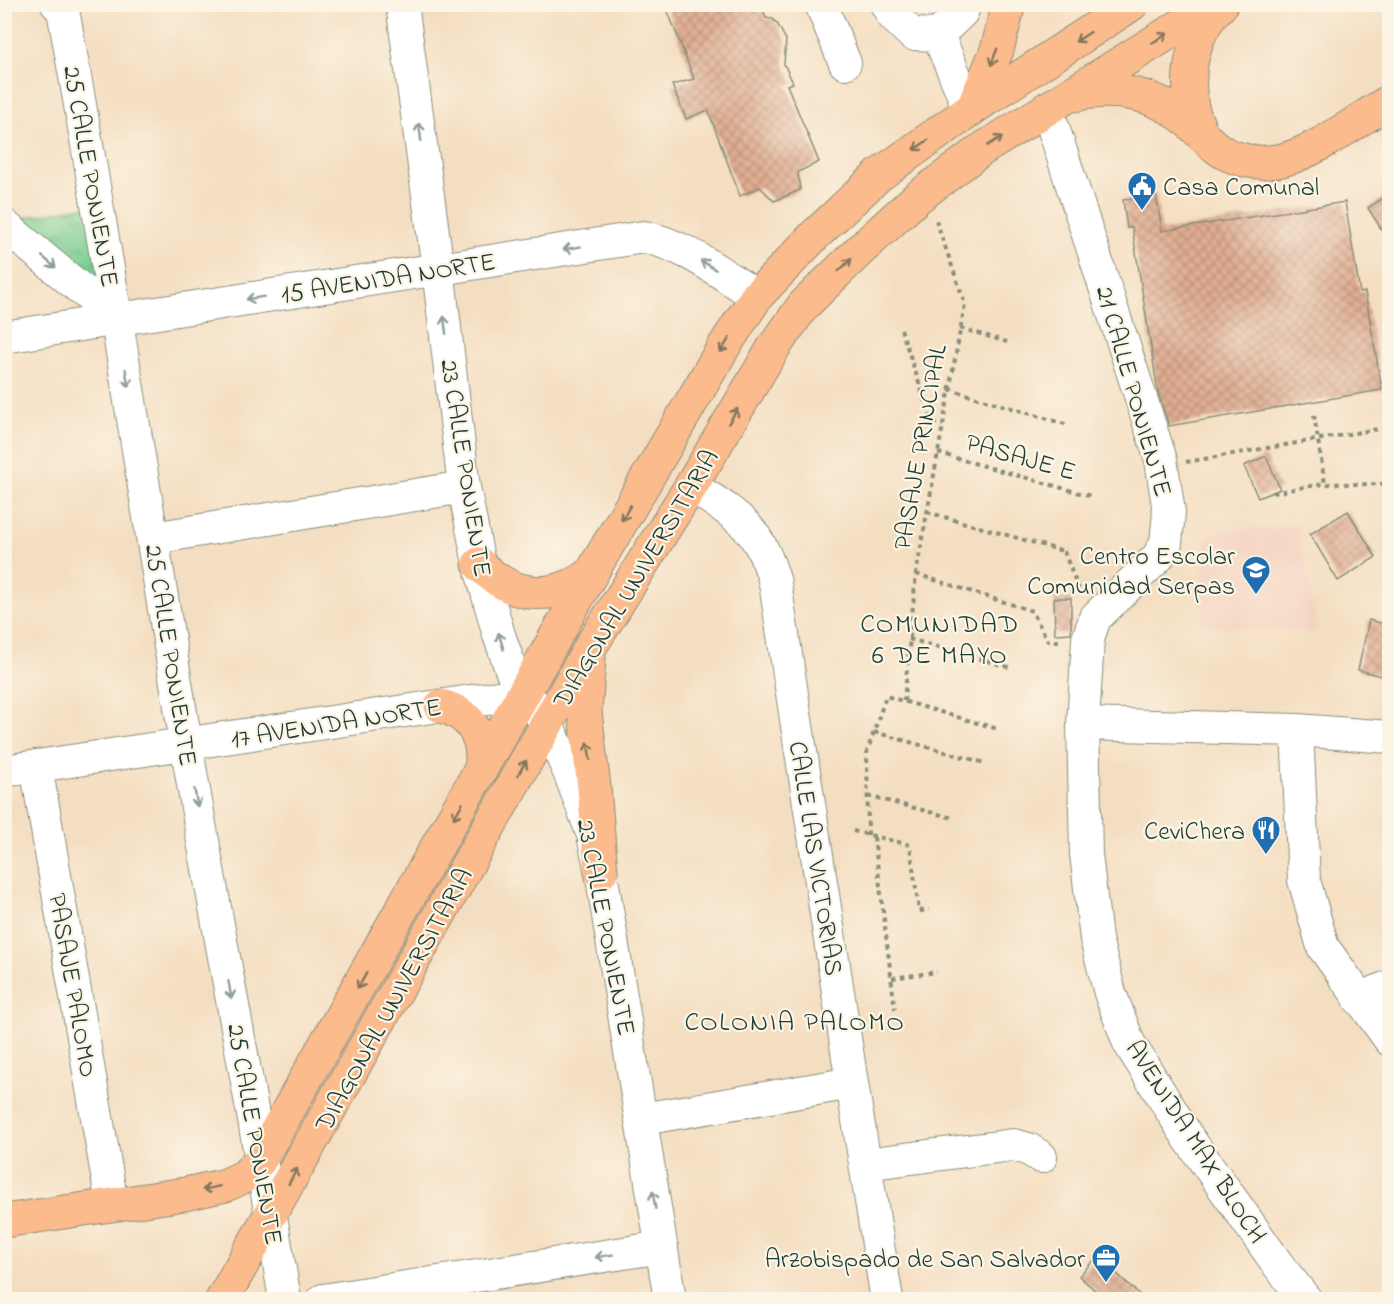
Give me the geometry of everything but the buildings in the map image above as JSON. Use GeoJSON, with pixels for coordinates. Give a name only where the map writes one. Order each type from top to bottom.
{"type":"FeatureCollection","features":[{"type":"Feature","properties":{"kind":"main road"},"geometry":{"type":"LineString","coordinates":[[971,110],[997,50],[1010,4]]}},
{"type":"Feature","properties":{"kind":"main road","name":"DIAGONAL UNIVERSITARIA"},"geometry":{"type":"LineString","coordinates":[[4,1221],[185,1194],[226,1185],[245,1176],[260,1160],[591,574],[723,348],[757,296],[814,236],[879,175],[971,110],[1132,4]]}},
{"type":"Feature","properties":{"kind":"main road","name":"DIAGONAL UNIVERSITARIA"},"geometry":{"type":"LineString","coordinates":[[222,1299],[592,644],[691,486],[774,347],[803,306],[918,197],[981,150],[1215,4]]}},
{"type":"Feature","properties":{"kind":"main road"},"geometry":{"type":"LineString","coordinates":[[1202,134],[1192,109],[1189,82],[1192,55],[1202,30],[1221,4]]}},
{"type":"Feature","properties":{"kind":"main road"},"geometry":{"type":"LineString","coordinates":[[1057,102],[1095,91],[1135,94],[1153,100],[1179,114],[1214,146],[1229,155],[1260,163],[1282,160],[1313,146],[1389,101]]}},
{"type":"Feature","properties":{"kind":"main road"},"geometry":{"type":"LineString","coordinates":[[479,564],[488,574],[506,585],[540,593],[567,588],[591,574]]}},
{"type":"Feature","properties":{"kind":"main road"},"geometry":{"type":"LineString","coordinates":[[592,644],[587,671],[585,712],[602,872]]}},
{"type":"Feature","properties":{"kind":"main road"},"geometry":{"type":"LineString","coordinates":[[441,706],[464,716],[475,729],[482,745],[481,770]]}},
{"type":"Feature","properties":{"kind":"street","name":"23 CALLE PONIENTE"},"geometry":{"type":"LineString","coordinates":[[402,4],[438,269],[464,487],[479,564],[512,672],[547,724],[586,812],[602,872],[670,1299]]}},
{"type":"Feature","properties":{"kind":"street"},"geometry":{"type":"LineString","coordinates":[[821,4],[844,63]]}},
{"type":"Feature","properties":{"kind":"street"},"geometry":{"type":"LineString","coordinates":[[886,4],[894,17],[912,34],[938,35],[962,12],[965,4]]}},
{"type":"Feature","properties":{"kind":"street","name":"25 CALLE PONIENTE"},"geometry":{"type":"LineString","coordinates":[[60,7],[118,320],[186,745],[285,1299]]}},
{"type":"Feature","properties":{"kind":"street"},"geometry":{"type":"LineString","coordinates":[[938,35],[971,110]]}},
{"type":"Feature","properties":{"kind":"street","name":"21 CALLE PONIENTE"},"geometry":{"type":"LineString","coordinates":[[1057,102],[1161,460],[1169,512],[1168,537],[1158,557],[1092,624],[1088,639],[1083,724]]}},
{"type":"Feature","properties":{"kind":"street"},"geometry":{"type":"LineString","coordinates":[[4,225],[118,320]]}},
{"type":"Feature","properties":{"kind":"street","name":"15 AVENIDA NORTE"},"geometry":{"type":"LineString","coordinates":[[4,337],[644,237],[681,248],[757,296]]}},
{"type":"Feature","properties":{"kind":"street","name":"CALLE LAS VICTORIAS"},"geometry":{"type":"LineString","coordinates":[[691,486],[744,522],[760,542],[775,583],[887,1299]]}},
{"type":"Feature","properties":{"kind":"street"},"geometry":{"type":"LineString","coordinates":[[153,538],[464,487]]}},
{"type":"Feature","properties":{"kind":"street","name":"17 AVENIDA NORTE"},"geometry":{"type":"LineString","coordinates":[[4,771],[525,693]]}},
{"type":"Feature","properties":{"kind":"street"},"geometry":{"type":"LineString","coordinates":[[1083,724],[1297,730],[1389,737]]}},
{"type":"Feature","properties":{"kind":"street","name":"AVENIDA MAX BLOCH"},"geometry":{"type":"LineString","coordinates":[[1083,724],[1086,854],[1096,939],[1110,993],[1129,1043],[1188,1139],[1306,1299]]}},
{"type":"Feature","properties":{"kind":"street"},"geometry":{"type":"LineString","coordinates":[[1297,730],[1304,880],[1323,947],[1389,1040]]}},
{"type":"Feature","properties":{"kind":"street","name":"PASAJE PALOMO"},"geometry":{"type":"LineString","coordinates":[[36,766],[112,1204]]}},
{"type":"Feature","properties":{"kind":"street"},"geometry":{"type":"LineString","coordinates":[[1359,999],[1389,986]]}},
{"type":"Feature","properties":{"kind":"street"},"geometry":{"type":"LineString","coordinates":[[642,1119],[852,1083]]}},
{"type":"Feature","properties":{"kind":"street"},"geometry":{"type":"LineString","coordinates":[[865,1164],[1013,1144],[1041,1157]]}},
{"type":"Feature","properties":{"kind":"street"},"geometry":{"type":"LineString","coordinates":[[323,1299],[662,1247]]}},
{"type":"Feature","properties":{"kind":"path","name":"PASAJE PRINCIPAL"},"geometry":{"type":"LineString","coordinates":[[904,701],[916,574],[965,304],[934,216]]}},
{"type":"Feature","properties":{"kind":"path"},"geometry":{"type":"LineString","coordinates":[[960,328],[1006,342]]}},
{"type":"Feature","properties":{"kind":"path"},"geometry":{"type":"LineString","coordinates":[[901,329],[932,422],[942,425]]}},
{"type":"Feature","properties":{"kind":"path"},"geometry":{"type":"LineString","coordinates":[[949,389],[1068,425]]}},
{"type":"Feature","properties":{"kind":"path"},"geometry":{"type":"LineString","coordinates":[[1314,415],[1325,484]]}},
{"type":"Feature","properties":{"kind":"path"},"geometry":{"type":"LineString","coordinates":[[1183,463],[1389,427]]}},
{"type":"Feature","properties":{"kind":"path","name":"PASAJE E"},"geometry":{"type":"LineString","coordinates":[[938,453],[1094,497]]}},
{"type":"Feature","properties":{"kind":"path"},"geometry":{"type":"LineString","coordinates":[[1273,493],[1325,484],[1358,482],[1369,486],[1389,483]]}},
{"type":"Feature","properties":{"kind":"path"},"geometry":{"type":"LineString","coordinates":[[927,512],[1059,550],[1063,549],[1078,590]]}},
{"type":"Feature","properties":{"kind":"path"},"geometry":{"type":"LineString","coordinates":[[916,574],[1032,611],[1048,640],[1066,641]]}},
{"type":"Feature","properties":{"kind":"path"},"geometry":{"type":"LineString","coordinates":[[909,639],[1012,668]]}},
{"type":"Feature","properties":{"kind":"path"},"geometry":{"type":"LineString","coordinates":[[868,835],[867,752],[886,696],[998,729]]}},
{"type":"Feature","properties":{"kind":"path"},"geometry":{"type":"LineString","coordinates":[[874,732],[985,763]]}},
{"type":"Feature","properties":{"kind":"path"},"geometry":{"type":"LineString","coordinates":[[868,796],[953,818]]}},
{"type":"Feature","properties":{"kind":"path"},"geometry":{"type":"LineString","coordinates":[[853,831],[910,845],[919,911],[929,910]]}},
{"type":"Feature","properties":{"kind":"path"},"geometry":{"type":"LineString","coordinates":[[874,837],[895,1009]]}},
{"type":"Feature","properties":{"kind":"path"},"geometry":{"type":"LineString","coordinates":[[892,978],[937,972]]}},
{"type":"Feature","properties":{"kind":"shaded area","name":"Centro Escolar Comunidad Serpas"},"geometry":{"type":"Polygon","coordinates":[[[1299,525],[1318,632],[1201,626],[1203,549],[1207,538],[1216,532],[1299,525]]]}},
{"type":"Feature","properties":{"kind":"green space"},"geometry":{"type":"Polygon","coordinates":[[[99,204],[118,320],[5,221],[99,204]]]}},
{"type":"Feature","properties":{"kind":"place","name":"Casa Comunal"},"geometry":{"type":"Point","coordinates":[1142,212]}},
{"type":"Feature","properties":{"kind":"place","name":"Centro Escolar Comunidad Serpas"},"geometry":{"type":"Point","coordinates":[1256,596]}},
{"type":"Feature","properties":{"kind":"place","name":"CeviChera"},"geometry":{"type":"Point","coordinates":[1266,856]}},
{"type":"Feature","properties":{"kind":"place","name":"Arzobispado de San Salvador"},"geometry":{"type":"Point","coordinates":[1106,1284]}},
{"type":"Feature","properties":{"kind":"district","name":"COMUNIDAD 6 DE MAYO"},"geometry":{"type":"Point","coordinates":[940,638]}},
{"type":"Feature","properties":{"kind":"district","name":"COLONIA PALOMO"},"geometry":{"type":"Point","coordinates":[795,1021]}}]}
